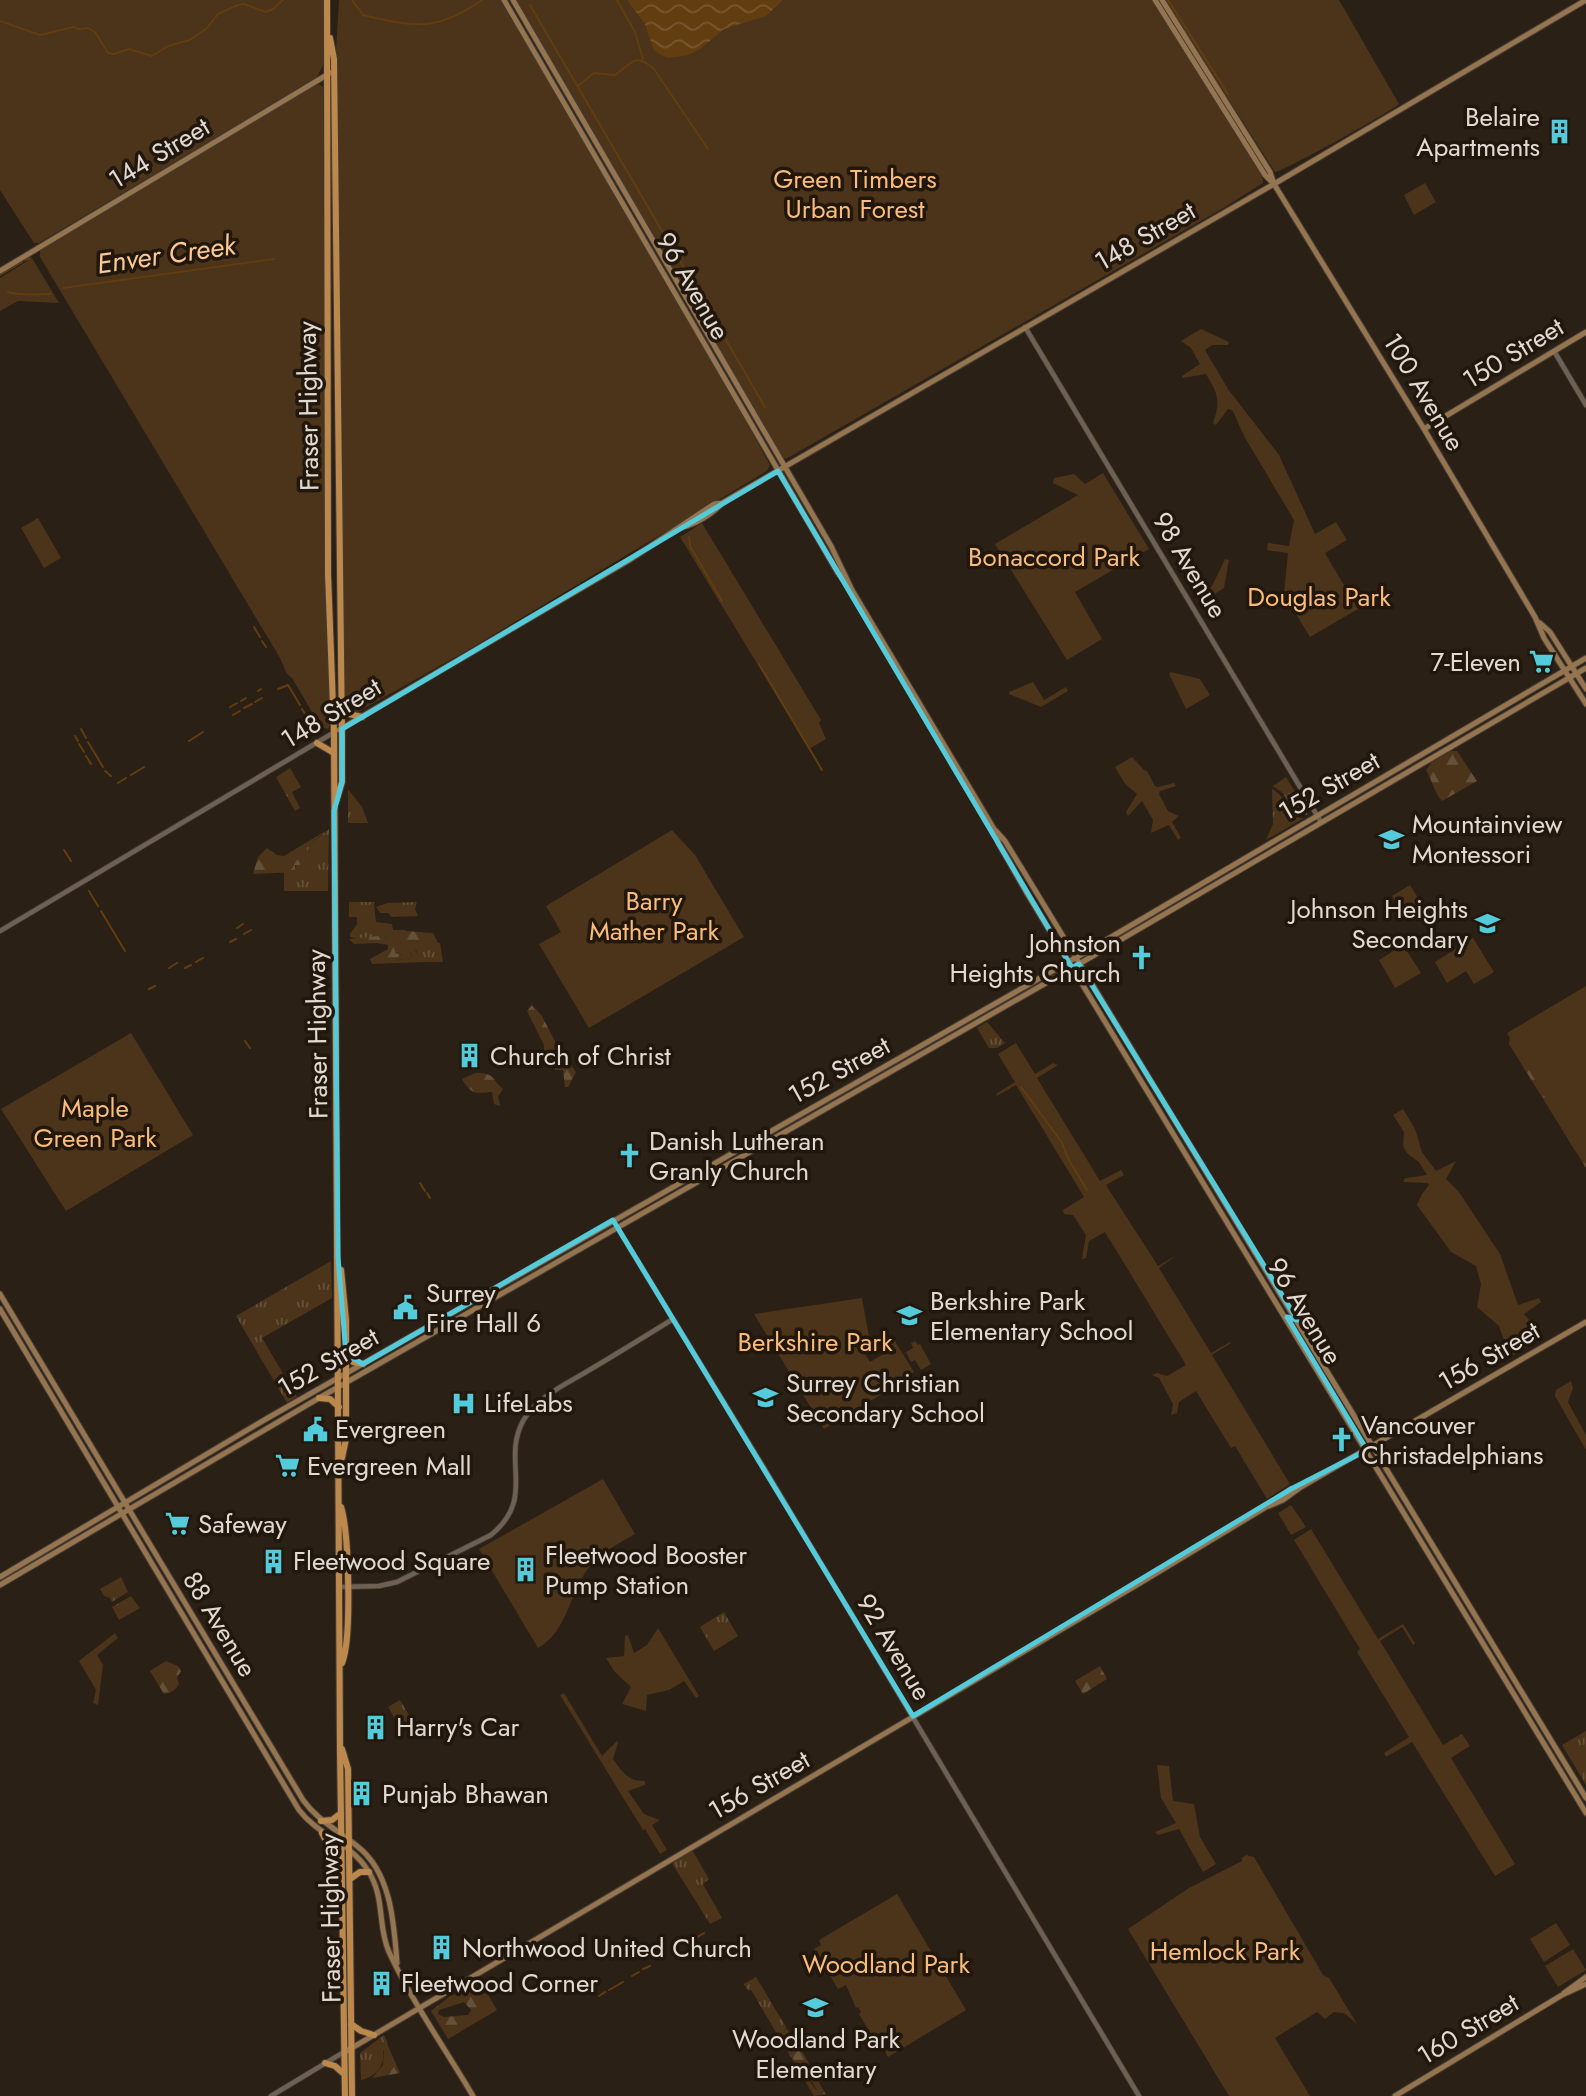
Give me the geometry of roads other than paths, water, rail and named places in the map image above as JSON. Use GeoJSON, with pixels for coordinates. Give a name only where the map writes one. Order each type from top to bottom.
{"type":"FeatureCollection","features":[{"type":"Feature","properties":{"kind":"main road","name":"Fraser Highway"},"geometry":{"type":"LineString","coordinates":[[327,0],[328,574],[334,733],[339,1498],[343,1587],[340,1668],[341,1844],[352,2096]]}},
{"type":"Feature","properties":{"kind":"main road","name":"96 Avenue"},"geometry":{"type":"LineString","coordinates":[[504,0],[838,573],[852,590]]}},
{"type":"Feature","properties":{"kind":"main road","name":"96 Avenue"},"geometry":{"type":"LineString","coordinates":[[513,0],[840,561],[852,590],[994,829],[1005,841],[1297,1321],[1437,1566],[1586,1813]]}},
{"type":"Feature","properties":{"kind":"main road","name":"100 Avenue"},"geometry":{"type":"LineString","coordinates":[[1155,0],[1265,175],[1274,184]]}},
{"type":"Feature","properties":{"kind":"main road","name":"100 Avenue"},"geometry":{"type":"LineString","coordinates":[[1162,0],[1270,172],[1274,184],[1424,429],[1538,621],[1544,638],[1586,704]]}},
{"type":"Feature","properties":{"kind":"main road","name":"148 Street"},"geometry":{"type":"LineString","coordinates":[[334,733],[682,527],[686,521],[714,504],[722,503],[785,467],[1586,0]]}},
{"type":"Feature","properties":{"kind":"main road","name":"Fraser Highway"},"geometry":{"type":"LineString","coordinates":[[327,26],[334,62],[342,729],[342,782],[334,811]]}},
{"type":"Feature","properties":{"kind":"main road","name":"144 Street"},"geometry":{"type":"LineString","coordinates":[[0,271],[327,75],[334,62]]}},
{"type":"Feature","properties":{"kind":"main road","name":"150 Street"},"geometry":{"type":"LineString","coordinates":[[1424,429],[1586,332]]}},
{"type":"Feature","properties":{"kind":"main road","name":"100 Avenue"},"geometry":{"type":"LineString","coordinates":[[1538,621],[1550,632],[1586,689]]}},
{"type":"Feature","properties":{"kind":"main road","name":"152 Street"},"geometry":{"type":"LineString","coordinates":[[0,1585],[346,1382],[1073,968],[1077,961],[1586,658]]}},
{"type":"Feature","properties":{"kind":"main road","name":"152 Street"},"geometry":{"type":"LineString","coordinates":[[0,1577],[613,1220],[1069,962],[1077,961],[1586,668]]}},
{"type":"Feature","properties":{"kind":"main road"},"geometry":{"type":"LineString","coordinates":[[341,708],[349,714],[362,717]]}},
{"type":"Feature","properties":{"kind":"main road"},"geometry":{"type":"LineString","coordinates":[[317,743],[334,754]]}},
{"type":"Feature","properties":{"kind":"main road","name":"96 Avenue"},"geometry":{"type":"LineString","coordinates":[[994,829],[999,844],[1069,962],[1286,1317],[1464,1597],[1586,1798]]}},
{"type":"Feature","properties":{"kind":"main road"},"geometry":{"type":"LineString","coordinates":[[992,1014],[993,1005]]}},
{"type":"Feature","properties":{"kind":"main road"},"geometry":{"type":"LineString","coordinates":[[1146,1086],[1156,1089]]}},
{"type":"Feature","properties":{"kind":"main road","name":"Fraser Highway"},"geometry":{"type":"LineString","coordinates":[[338,1257],[343,1281],[346,1354]]}},
{"type":"Feature","properties":{"kind":"main road","name":"88 Avenue"},"geometry":{"type":"LineString","coordinates":[[0,1294],[300,1796],[321,1821],[368,1857],[384,1884],[397,1966]]}},
{"type":"Feature","properties":{"kind":"main road","name":"88 Avenue"},"geometry":{"type":"LineString","coordinates":[[0,1309],[297,1807],[322,1833],[349,1850],[369,1872],[379,1895],[388,1950],[473,2096]]}},
{"type":"Feature","properties":{"kind":"main road"},"geometry":{"type":"LineString","coordinates":[[1286,1317],[1297,1321]]}},
{"type":"Feature","properties":{"kind":"main road","name":"156 Street"},"geometry":{"type":"LineString","coordinates":[[348,2050],[1266,1507],[1291,1489],[1301,1487],[1370,1448],[1586,1322]]}},
{"type":"Feature","properties":{"kind":"main road"},"geometry":{"type":"LineString","coordinates":[[424,1329],[427,1336]]}},
{"type":"Feature","properties":{"kind":"main road"},"geometry":{"type":"LineString","coordinates":[[346,1354],[353,1362],[363,1364]]}},
{"type":"Feature","properties":{"kind":"main road"},"geometry":{"type":"LineString","coordinates":[[340,1467],[346,1439],[346,1354]]}},
{"type":"Feature","properties":{"kind":"main road"},"geometry":{"type":"LineString","coordinates":[[319,1398],[330,1398],[339,1407]]}},
{"type":"Feature","properties":{"kind":"main road"},"geometry":{"type":"LineString","coordinates":[[1437,1566],[1444,1569],[1464,1597]]}},
{"type":"Feature","properties":{"kind":"main road","name":"Fraser Highway"},"geometry":{"type":"LineString","coordinates":[[340,1740],[348,1769],[350,1879],[351,2024],[345,2096]]}},
{"type":"Feature","properties":{"kind":"main road"},"geometry":{"type":"LineString","coordinates":[[321,1821],[332,1820],[341,1813]]}},
{"type":"Feature","properties":{"kind":"main road"},"geometry":{"type":"LineString","coordinates":[[322,1833],[342,1870]]}},
{"type":"Feature","properties":{"kind":"main road"},"geometry":{"type":"LineString","coordinates":[[350,1879],[360,1872],[369,1872]]}},
{"type":"Feature","properties":{"kind":"main road","name":"160 Street"},"geometry":{"type":"LineString","coordinates":[[1562,1996],[1586,1977]]}},
{"type":"Feature","properties":{"kind":"main road","name":"160 Street"},"geometry":{"type":"LineString","coordinates":[[1395,2096],[1586,1984]]}},
{"type":"Feature","properties":{"kind":"main road"},"geometry":{"type":"LineString","coordinates":[[351,2024],[373,2035]]}},
{"type":"Feature","properties":{"kind":"main road"},"geometry":{"type":"LineString","coordinates":[[325,2063],[340,2068],[345,2079]]}},
{"type":"Feature","properties":{"kind":"street","name":"98 Avenue"},"geometry":{"type":"LineString","coordinates":[[1025,327],[1321,822]]}},
{"type":"Feature","properties":{"kind":"street"},"geometry":{"type":"LineString","coordinates":[[1554,351],[1586,405]]}},
{"type":"Feature","properties":{"kind":"street","name":"148 Street"},"geometry":{"type":"LineString","coordinates":[[0,931],[334,733]]}},
{"type":"Feature","properties":{"kind":"street","name":"92 Avenue"},"geometry":{"type":"LineString","coordinates":[[613,1220],[1139,2096]]}},
{"type":"Feature","properties":{"kind":"street"},"geometry":{"type":"LineString","coordinates":[[343,1587],[384,1585],[403,1580],[495,1531],[510,1513],[516,1497],[516,1443],[522,1423],[530,1412],[551,1393],[673,1319]]}},
{"type":"Feature","properties":{"kind":"street","name":"156 Street"},"geometry":{"type":"LineString","coordinates":[[271,2096],[348,2050]]}},
{"type":"Feature","properties":{"kind":"water"},"geometry":{"type":"Polygon","coordinates":[[[627,0],[783,0],[766,16],[724,29],[699,50],[688,55],[669,58],[654,50],[645,24],[627,0]]]}},
{"type":"Feature","properties":{"kind":"waterway"},"geometry":{"type":"LineString","coordinates":[[0,21],[40,35],[73,27],[88,28],[95,32],[108,53],[114,54],[129,49],[152,56],[168,46],[190,40],[207,28],[218,14],[238,5],[244,4],[266,12],[283,0]]}},
{"type":"Feature","properties":{"kind":"waterway"},"geometry":{"type":"LineString","coordinates":[[352,0],[363,15],[411,24],[452,18],[482,0]]}},
{"type":"Feature","properties":{"kind":"waterway"},"geometry":{"type":"LineString","coordinates":[[617,0],[635,32],[643,59]]}},
{"type":"Feature","properties":{"kind":"waterway"},"geometry":{"type":"LineString","coordinates":[[1168,0],[1228,94]]}},
{"type":"Feature","properties":{"kind":"waterway"},"geometry":{"type":"LineString","coordinates":[[530,5],[676,255]]}},
{"type":"Feature","properties":{"kind":"waterway"},"geometry":{"type":"LineString","coordinates":[[579,85],[594,73],[615,75],[630,63],[642,61],[654,69],[708,149]]}},
{"type":"Feature","properties":{"kind":"waterway"},"geometry":{"type":"LineString","coordinates":[[25,260],[30,258]]}},
{"type":"Feature","properties":{"kind":"waterway","name":"Enver Creek"},"geometry":{"type":"LineString","coordinates":[[63,288],[274,259]]}},
{"type":"Feature","properties":{"kind":"waterway"},"geometry":{"type":"LineString","coordinates":[[680,261],[765,407]]}},
{"type":"Feature","properties":{"kind":"waterway"},"geometry":{"type":"LineString","coordinates":[[0,275],[22,262]]}},
{"type":"Feature","properties":{"kind":"waterway","name":"Enver Creek"},"geometry":{"type":"LineString","coordinates":[[8,292],[51,294]]}},
{"type":"Feature","properties":{"kind":"waterway"},"geometry":{"type":"LineString","coordinates":[[689,537],[690,546],[722,601]]}},
{"type":"Feature","properties":{"kind":"waterway"},"geometry":{"type":"LineString","coordinates":[[254,627],[260,637]]}},
{"type":"Feature","properties":{"kind":"waterway"},"geometry":{"type":"LineString","coordinates":[[262,641],[266,647]]}},
{"type":"Feature","properties":{"kind":"waterway"},"geometry":{"type":"LineString","coordinates":[[759,664],[822,770]]}},
{"type":"Feature","properties":{"kind":"waterway"},"geometry":{"type":"LineString","coordinates":[[278,689],[288,685],[300,705]]}},
{"type":"Feature","properties":{"kind":"waterway"},"geometry":{"type":"LineString","coordinates":[[241,701],[246,698]]}},
{"type":"Feature","properties":{"kind":"waterway"},"geometry":{"type":"LineString","coordinates":[[255,702],[262,698]]}},
{"type":"Feature","properties":{"kind":"waterway"},"geometry":{"type":"LineString","coordinates":[[230,707],[237,703]]}},
{"type":"Feature","properties":{"kind":"waterway"},"geometry":{"type":"LineString","coordinates":[[244,708],[252,704]]}},
{"type":"Feature","properties":{"kind":"waterway"},"geometry":{"type":"LineString","coordinates":[[302,709],[315,730]]}},
{"type":"Feature","properties":{"kind":"waterway"},"geometry":{"type":"LineString","coordinates":[[233,715],[240,711]]}},
{"type":"Feature","properties":{"kind":"waterway"},"geometry":{"type":"LineString","coordinates":[[81,729],[86,738]]}},
{"type":"Feature","properties":{"kind":"waterway"},"geometry":{"type":"LineString","coordinates":[[189,741],[203,732]]}},
{"type":"Feature","properties":{"kind":"waterway"},"geometry":{"type":"LineString","coordinates":[[75,736],[78,741]]}},
{"type":"Feature","properties":{"kind":"waterway"},"geometry":{"type":"LineString","coordinates":[[88,742],[103,767]]}},
{"type":"Feature","properties":{"kind":"waterway"},"geometry":{"type":"LineString","coordinates":[[79,744],[84,752]]}},
{"type":"Feature","properties":{"kind":"waterway"},"geometry":{"type":"LineString","coordinates":[[86,756],[91,764]]}},
{"type":"Feature","properties":{"kind":"waterway"},"geometry":{"type":"LineString","coordinates":[[131,775],[144,767]]}},
{"type":"Feature","properties":{"kind":"waterway"},"geometry":{"type":"LineString","coordinates":[[105,771],[111,776]]}},
{"type":"Feature","properties":{"kind":"waterway"},"geometry":{"type":"LineString","coordinates":[[118,783],[126,778]]}},
{"type":"Feature","properties":{"kind":"waterway"},"geometry":{"type":"LineString","coordinates":[[64,850],[71,861]]}},
{"type":"Feature","properties":{"kind":"waterway"},"geometry":{"type":"LineString","coordinates":[[89,891],[98,906]]}},
{"type":"Feature","properties":{"kind":"waterway"},"geometry":{"type":"LineString","coordinates":[[101,911],[125,951]]}},
{"type":"Feature","properties":{"kind":"waterway"},"geometry":{"type":"LineString","coordinates":[[237,928],[243,924]]}},
{"type":"Feature","properties":{"kind":"waterway"},"geometry":{"type":"LineString","coordinates":[[244,934],[251,930]]}},
{"type":"Feature","properties":{"kind":"waterway"},"geometry":{"type":"LineString","coordinates":[[230,942],[236,939]]}},
{"type":"Feature","properties":{"kind":"waterway"},"geometry":{"type":"LineString","coordinates":[[196,962],[203,958]]}},
{"type":"Feature","properties":{"kind":"waterway"},"geometry":{"type":"LineString","coordinates":[[169,968],[177,963]]}},
{"type":"Feature","properties":{"kind":"waterway"},"geometry":{"type":"LineString","coordinates":[[185,968],[191,965]]}},
{"type":"Feature","properties":{"kind":"waterway"},"geometry":{"type":"LineString","coordinates":[[149,989],[155,986]]}},
{"type":"Feature","properties":{"kind":"waterway"},"geometry":{"type":"LineString","coordinates":[[245,1041],[250,1048]]}},
{"type":"Feature","properties":{"kind":"waterway"},"geometry":{"type":"LineString","coordinates":[[1021,1087],[1061,1141],[1087,1190]]}},
{"type":"Feature","properties":{"kind":"waterway"},"geometry":{"type":"LineString","coordinates":[[420,1183],[425,1191]]}},
{"type":"Feature","properties":{"kind":"waterway"},"geometry":{"type":"LineString","coordinates":[[427,1193],[430,1198]]}},
{"type":"Feature","properties":{"kind":"waterway"},"geometry":{"type":"LineString","coordinates":[[689,1942],[704,1933]]}},
{"type":"Feature","properties":{"kind":"waterway"},"geometry":{"type":"LineString","coordinates":[[672,1952],[677,1949]]}},
{"type":"Feature","properties":{"kind":"waterway"},"geometry":{"type":"LineString","coordinates":[[643,1969],[650,1966]]}},
{"type":"Feature","properties":{"kind":"waterway"},"geometry":{"type":"LineString","coordinates":[[632,1976],[639,1972]]}},
{"type":"Feature","properties":{"kind":"waterway"},"geometry":{"type":"LineString","coordinates":[[609,1990],[623,1982]]}},
{"type":"Feature","properties":{"kind":"waterway"},"geometry":{"type":"LineString","coordinates":[[599,1996],[605,1992]]}},
{"type":"Feature","properties":{"kind":"place","name":"Belaire Apartments"},"geometry":{"type":"Point","coordinates":[1560,132]}},
{"type":"Feature","properties":{"kind":"place","name":"7-Eleven"},"geometry":{"type":"Point","coordinates":[1541,662]}},
{"type":"Feature","properties":{"kind":"place","name":"Mountainview Montessori"},"geometry":{"type":"Point","coordinates":[1392,839]}},
{"type":"Feature","properties":{"kind":"place","name":"Johnson Heights Secondary"},"geometry":{"type":"Point","coordinates":[1488,924]}},
{"type":"Feature","properties":{"kind":"place","name":"Johnston Heights Church"},"geometry":{"type":"Point","coordinates":[1141,958]}},
{"type":"Feature","properties":{"kind":"place","name":"Church of Christ"},"geometry":{"type":"Point","coordinates":[470,1056]}},
{"type":"Feature","properties":{"kind":"place","name":"Danish Lutheran Granly Church"},"geometry":{"type":"Point","coordinates":[629,1156]}},
{"type":"Feature","properties":{"kind":"place","name":"Surrey Fire Hall 6"},"geometry":{"type":"Point","coordinates":[406,1308]}},
{"type":"Feature","properties":{"kind":"place","name":"Berkshire Park Elementary School"},"geometry":{"type":"Point","coordinates":[910,1316]}},
{"type":"Feature","properties":{"kind":"place","name":"Surrey Christian Secondary School"},"geometry":{"type":"Point","coordinates":[766,1398]}},
{"type":"Feature","properties":{"kind":"place","name":"LifeLabs"},"geometry":{"type":"Point","coordinates":[464,1403]}},
{"type":"Feature","properties":{"kind":"place","name":"Evergreen"},"geometry":{"type":"Point","coordinates":[315,1429]}},
{"type":"Feature","properties":{"kind":"place","name":"Vancouver Christadelphians"},"geometry":{"type":"Point","coordinates":[1341,1440]}},
{"type":"Feature","properties":{"kind":"place","name":"Evergreen Mall"},"geometry":{"type":"Point","coordinates":[287,1466]}},
{"type":"Feature","properties":{"kind":"place","name":"Safeway"},"geometry":{"type":"Point","coordinates":[178,1524]}},
{"type":"Feature","properties":{"kind":"place","name":"Fleetwood Square"},"geometry":{"type":"Point","coordinates":[273,1561]}},
{"type":"Feature","properties":{"kind":"place","name":"Fleetwood Booster Pump Station"},"geometry":{"type":"Point","coordinates":[525,1570]}},
{"type":"Feature","properties":{"kind":"place","name":"Harry's Car"},"geometry":{"type":"Point","coordinates":[376,1727]}},
{"type":"Feature","properties":{"kind":"place","name":"Punjab Bhawan"},"geometry":{"type":"Point","coordinates":[362,1794]}},
{"type":"Feature","properties":{"kind":"place","name":"Northwood United Church"},"geometry":{"type":"Point","coordinates":[442,1948]}},
{"type":"Feature","properties":{"kind":"place","name":"Fleetwood Corner"},"geometry":{"type":"Point","coordinates":[381,1983]}},
{"type":"Feature","properties":{"kind":"place","name":"Woodland Park Elementary"},"geometry":{"type":"Point","coordinates":[816,2007]}},
{"type":"Feature","properties":{"kind":"park label","name":"Green Timbers Urban Forest"},"geometry":{"type":"Point","coordinates":[855,194]}},
{"type":"Feature","properties":{"kind":"park label","name":"Bonaccord Park"},"geometry":{"type":"Point","coordinates":[1054,557]}},
{"type":"Feature","properties":{"kind":"park label","name":"Douglas Park"},"geometry":{"type":"Point","coordinates":[1319,597]}},
{"type":"Feature","properties":{"kind":"park label","name":"Barry Mather Park"},"geometry":{"type":"Point","coordinates":[654,916]}},
{"type":"Feature","properties":{"kind":"park label","name":"Maple Green Park"},"geometry":{"type":"Point","coordinates":[95,1123]}},
{"type":"Feature","properties":{"kind":"park label","name":"Berkshire Park"},"geometry":{"type":"Point","coordinates":[815,1342]}},
{"type":"Feature","properties":{"kind":"park label","name":"Hemlock Park"},"geometry":{"type":"Point","coordinates":[1225,1951]}},
{"type":"Feature","properties":{"kind":"park label","name":"Woodland Park"},"geometry":{"type":"Point","coordinates":[886,1964]}}]}
